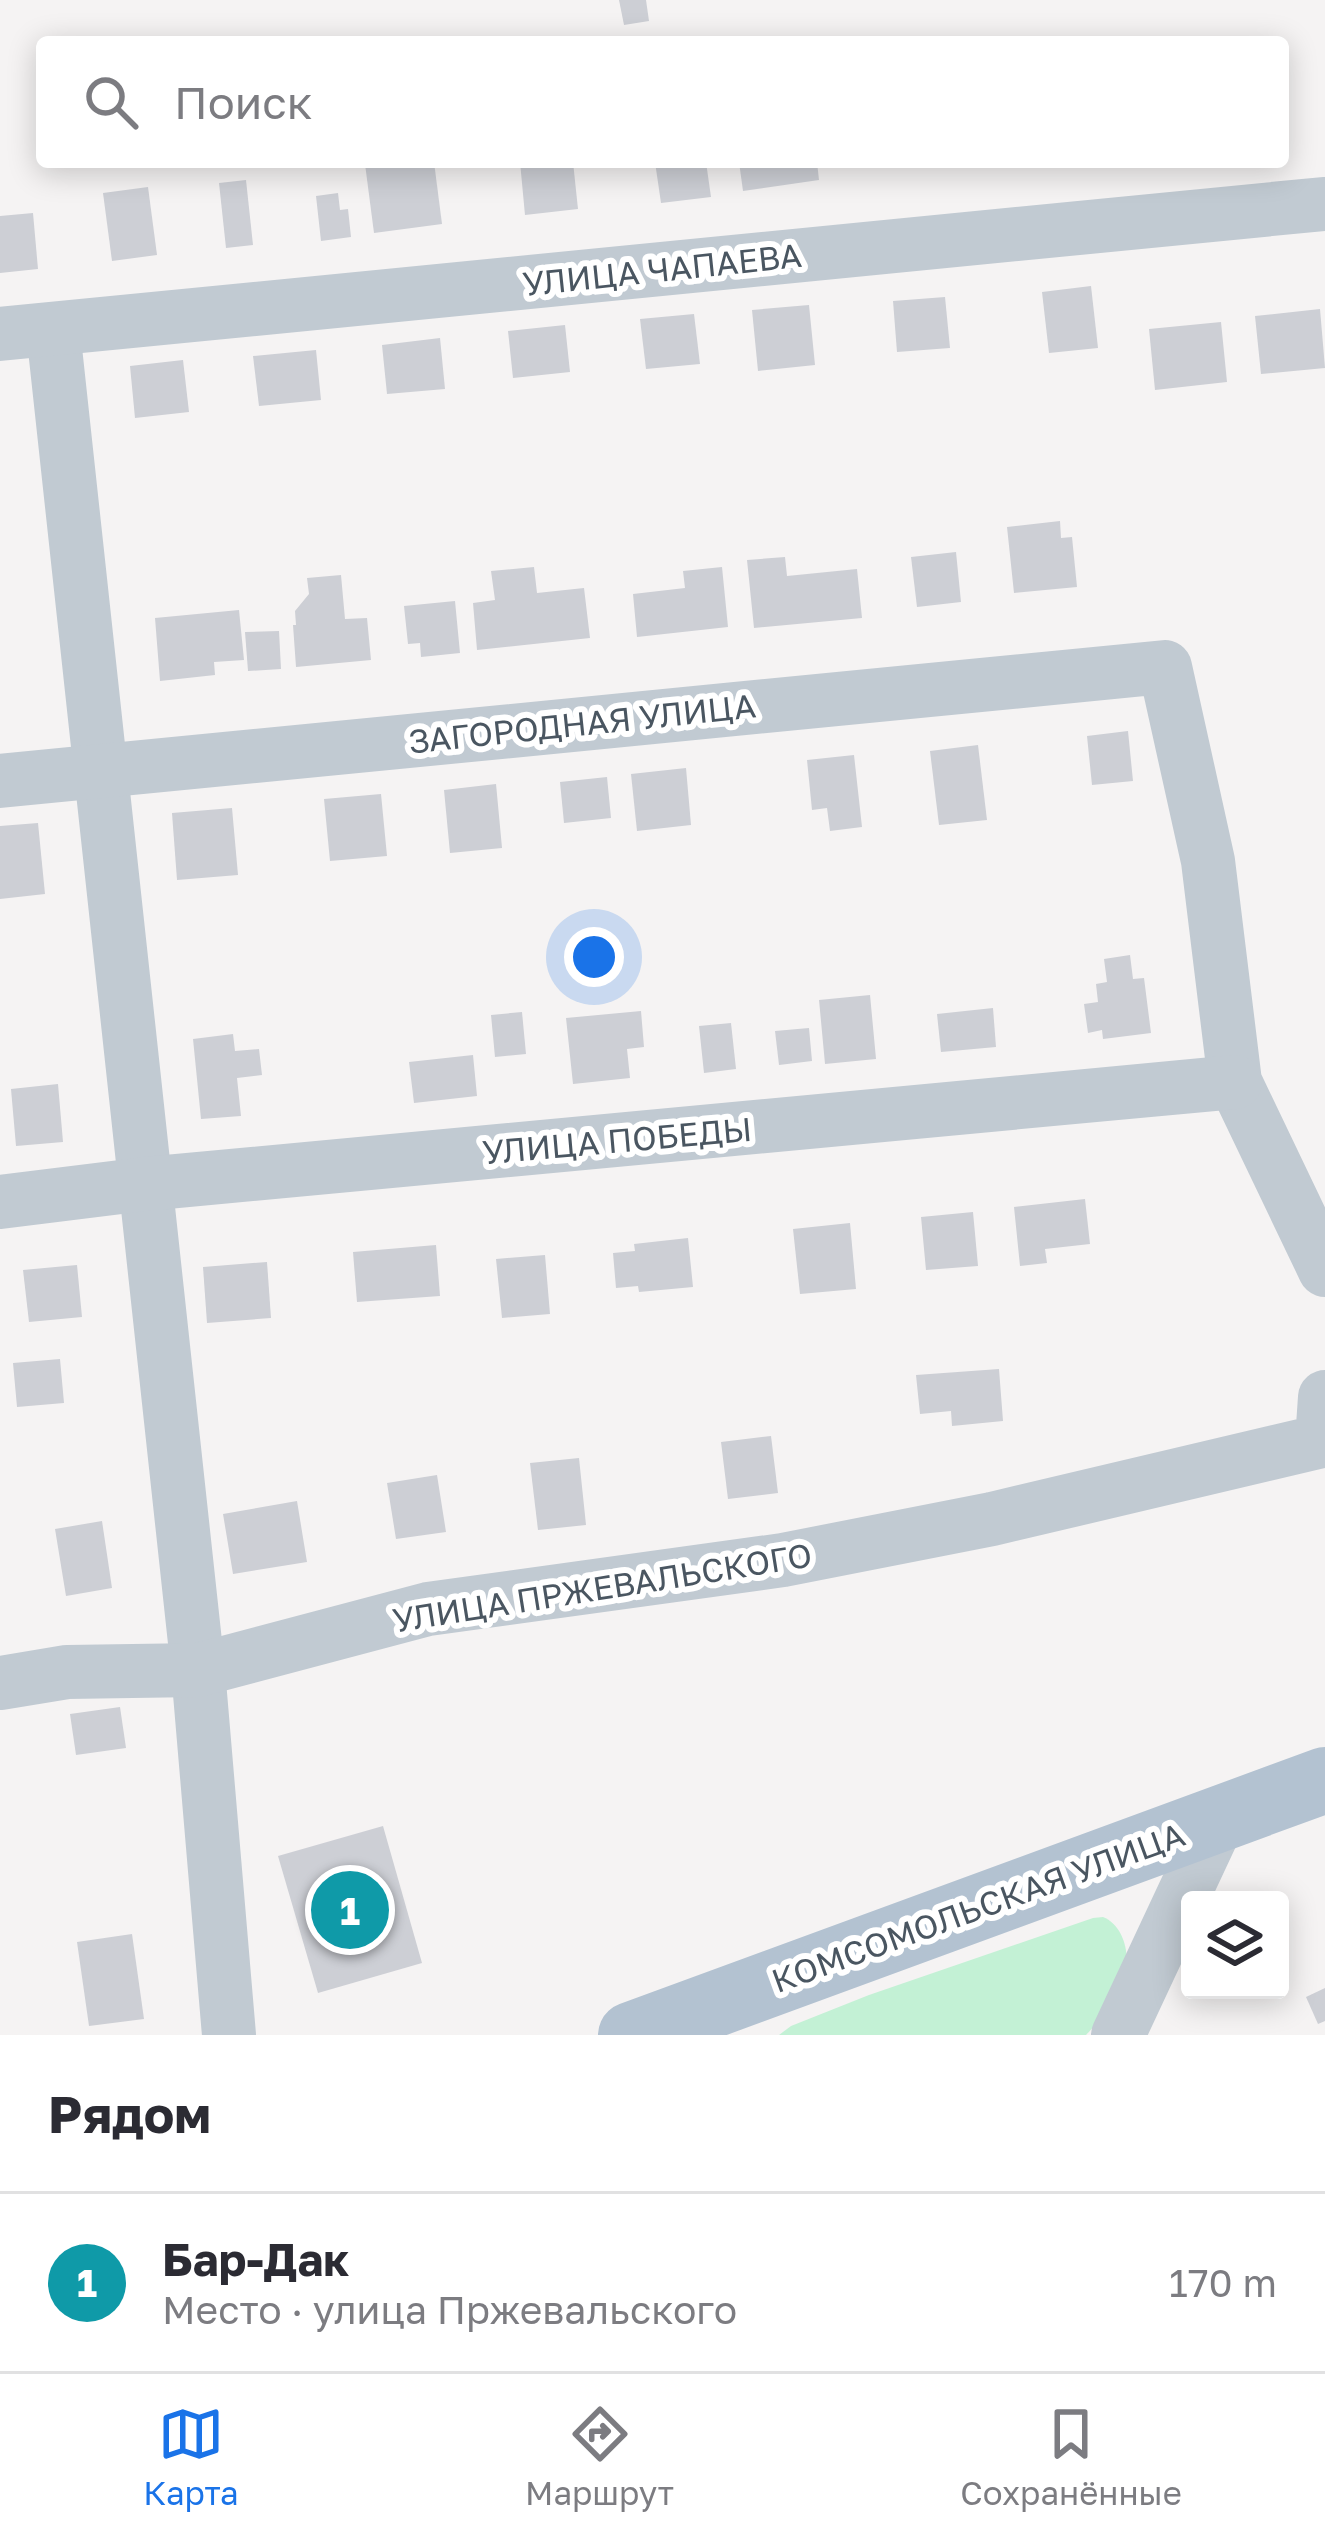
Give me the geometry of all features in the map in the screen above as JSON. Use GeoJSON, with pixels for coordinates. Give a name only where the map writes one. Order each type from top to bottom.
{"type":"FeatureCollection","features":[{"type":"Feature","properties":{"kind":"main road","name":"КОМСОМОЛЬСКАЯ УЛИЦА"},"geometry":{"type":"LineString","coordinates":[[634,2034],[1325,1780]]}},
{"type":"Feature","properties":{"kind":"street","name":"УЛИЦА ЧАПАЕВА"},"geometry":{"type":"LineString","coordinates":[[0,334],[1323,204]]}},
{"type":"Feature","properties":{"kind":"street"},"geometry":{"type":"LineString","coordinates":[[53,330],[198,1670],[229,2035]]}},
{"type":"Feature","properties":{"kind":"street","name":"ЗАГОРОДНАЯ УЛИЦА"},"geometry":{"type":"LineString","coordinates":[[0,781],[1165,667],[1208,861],[1235,1082]]}},
{"type":"Feature","properties":{"kind":"street"},"geometry":{"type":"LineString","coordinates":[[1235,1082],[1325,1270]]}},
{"type":"Feature","properties":{"kind":"street","name":"УЛИЦА ПОБЕДЫ"},"geometry":{"type":"LineString","coordinates":[[0,1202],[145,1184],[1235,1082]]}},
{"type":"Feature","properties":{"kind":"street","name":"УЛИЦА ПРЖЕВАЛЬСКОГО"},"geometry":{"type":"LineString","coordinates":[[0,1683],[67,1672],[198,1670],[428,1609],[783,1560],[992,1519],[1322,1441],[1325,1396]]}},
{"type":"Feature","properties":{"kind":"street"},"geometry":{"type":"LineString","coordinates":[[1118,2035],[1219,1819]]}},
{"type":"Feature","properties":{"kind":"green space"},"geometry":{"type":"Polygon","coordinates":[[[1103,1917],[1122,1938],[1126,1967],[1110,2003],[1086,2035],[779,2035],[869,1995],[1103,1917]]]}},
{"type":"Feature","properties":{"kind":"building"},"geometry":{"type":"Polygon","coordinates":[[[619,0],[646,0],[649,21],[624,25],[619,0]]]}},
{"type":"Feature","properties":{"kind":"building"},"geometry":{"type":"Polygon","coordinates":[[[366,168],[435,168],[442,224],[374,233],[366,168]]]}},
{"type":"Feature","properties":{"kind":"building"},"geometry":{"type":"Polygon","coordinates":[[[521,168],[574,168],[578,209],[525,215],[521,168]]]}},
{"type":"Feature","properties":{"kind":"building"},"geometry":{"type":"Polygon","coordinates":[[[656,168],[707,168],[711,197],[661,203],[656,168]]]}},
{"type":"Feature","properties":{"kind":"building"},"geometry":{"type":"Polygon","coordinates":[[[740,168],[818,168],[819,180],[743,191],[740,168]]]}},
{"type":"Feature","properties":{"kind":"building"},"geometry":{"type":"Polygon","coordinates":[[[246,180],[253,245],[226,248],[219,183],[246,180]]]}},
{"type":"Feature","properties":{"kind":"building"},"geometry":{"type":"Polygon","coordinates":[[[148,187],[157,255],[112,261],[103,193],[148,187]]]}},
{"type":"Feature","properties":{"kind":"building"},"geometry":{"type":"Polygon","coordinates":[[[338,193],[340,210],[348,209],[351,237],[321,241],[316,196],[338,193]]]}},
{"type":"Feature","properties":{"kind":"building"},"geometry":{"type":"Polygon","coordinates":[[[33,213],[38,269],[0,273],[0,216],[33,213]]]}},
{"type":"Feature","properties":{"kind":"building"},"geometry":{"type":"Polygon","coordinates":[[[1091,286],[1098,348],[1049,353],[1042,292],[1091,286]]]}},
{"type":"Feature","properties":{"kind":"building"},"geometry":{"type":"Polygon","coordinates":[[[945,297],[950,348],[897,352],[893,301],[945,297]]]}},
{"type":"Feature","properties":{"kind":"building"},"geometry":{"type":"Polygon","coordinates":[[[809,305],[815,365],[758,371],[752,310],[809,305]]]}},
{"type":"Feature","properties":{"kind":"building"},"geometry":{"type":"Polygon","coordinates":[[[1320,309],[1325,368],[1261,374],[1255,316],[1320,309]]]}},
{"type":"Feature","properties":{"kind":"building"},"geometry":{"type":"Polygon","coordinates":[[[694,314],[700,364],[646,369],[640,319],[694,314]]]}},
{"type":"Feature","properties":{"kind":"building"},"geometry":{"type":"Polygon","coordinates":[[[1221,322],[1227,382],[1155,390],[1149,329],[1221,322]]]}},
{"type":"Feature","properties":{"kind":"building"},"geometry":{"type":"Polygon","coordinates":[[[565,325],[570,372],[513,378],[508,331],[565,325]]]}},
{"type":"Feature","properties":{"kind":"building"},"geometry":{"type":"Polygon","coordinates":[[[440,338],[445,389],[387,394],[382,345],[440,338]]]}},
{"type":"Feature","properties":{"kind":"building"},"geometry":{"type":"Polygon","coordinates":[[[316,350],[321,400],[259,406],[253,356],[316,350]]]}},
{"type":"Feature","properties":{"kind":"building"},"geometry":{"type":"Polygon","coordinates":[[[183,360],[189,412],[135,418],[130,366],[183,360]]]}},
{"type":"Feature","properties":{"kind":"building"},"geometry":{"type":"Polygon","coordinates":[[[1060,521],[1061,538],[1072,537],[1077,587],[1014,593],[1007,527],[1060,521]]]}},
{"type":"Feature","properties":{"kind":"building"},"geometry":{"type":"Polygon","coordinates":[[[956,552],[961,602],[917,607],[911,557],[956,552]]]}},
{"type":"Feature","properties":{"kind":"building"},"geometry":{"type":"Polygon","coordinates":[[[785,557],[787,576],[857,569],[862,618],[754,628],[747,560],[785,557]]]}},
{"type":"Feature","properties":{"kind":"building"},"geometry":{"type":"Polygon","coordinates":[[[534,567],[537,593],[584,588],[590,638],[477,650],[473,603],[495,600],[491,571],[534,567]]]}},
{"type":"Feature","properties":{"kind":"building"},"geometry":{"type":"Polygon","coordinates":[[[722,567],[728,627],[637,637],[633,594],[685,588],[683,571],[722,567]]]}},
{"type":"Feature","properties":{"kind":"building"},"geometry":{"type":"Polygon","coordinates":[[[341,575],[345,619],[367,618],[371,660],[296,667],[293,625],[295,611],[309,594],[307,578],[341,575]]]}},
{"type":"Feature","properties":{"kind":"building"},"geometry":{"type":"Polygon","coordinates":[[[455,601],[460,653],[421,657],[420,643],[408,644],[404,606],[455,601]]]}},
{"type":"Feature","properties":{"kind":"building"},"geometry":{"type":"Polygon","coordinates":[[[239,610],[244,660],[214,662],[215,675],[160,681],[155,618],[239,610]]]}},
{"type":"Feature","properties":{"kind":"building"},"geometry":{"type":"Polygon","coordinates":[[[279,631],[281,669],[248,671],[245,632],[279,631]]]}},
{"type":"Feature","properties":{"kind":"building"},"geometry":{"type":"Polygon","coordinates":[[[1128,731],[1133,781],[1092,785],[1087,736],[1128,731]]]}},
{"type":"Feature","properties":{"kind":"building"},"geometry":{"type":"Polygon","coordinates":[[[978,745],[987,820],[939,825],[930,751],[978,745]]]}},
{"type":"Feature","properties":{"kind":"building"},"geometry":{"type":"Polygon","coordinates":[[[854,755],[862,827],[830,831],[827,808],[812,810],[807,760],[854,755]]]}},
{"type":"Feature","properties":{"kind":"building"},"geometry":{"type":"Polygon","coordinates":[[[686,768],[691,825],[637,831],[631,774],[686,768]]]}},
{"type":"Feature","properties":{"kind":"building"},"geometry":{"type":"Polygon","coordinates":[[[607,777],[611,818],[564,823],[560,782],[607,777]]]}},
{"type":"Feature","properties":{"kind":"building"},"geometry":{"type":"Polygon","coordinates":[[[496,784],[502,848],[450,853],[444,790],[496,784]]]}},
{"type":"Feature","properties":{"kind":"building"},"geometry":{"type":"Polygon","coordinates":[[[381,794],[387,856],[330,861],[324,799],[381,794]]]}},
{"type":"Feature","properties":{"kind":"building"},"geometry":{"type":"Polygon","coordinates":[[[232,808],[238,875],[177,880],[172,813],[232,808]]]}},
{"type":"Feature","properties":{"kind":"building"},"geometry":{"type":"Polygon","coordinates":[[[38,823],[45,894],[0,899],[0,826],[38,823]]]}},
{"type":"Feature","properties":{"kind":"building"},"geometry":{"type":"Polygon","coordinates":[[[1130,955],[1133,979],[1144,978],[1151,1033],[1103,1039],[1102,1030],[1088,1033],[1084,1004],[1098,1002],[1096,984],[1107,982],[1104,959],[1130,955]]]}},
{"type":"Feature","properties":{"kind":"building"},"geometry":{"type":"Polygon","coordinates":[[[870,995],[876,1059],[825,1064],[819,1000],[870,995]]]}},
{"type":"Feature","properties":{"kind":"building"},"geometry":{"type":"Polygon","coordinates":[[[993,1008],[996,1047],[941,1052],[937,1014],[993,1008]]]}},
{"type":"Feature","properties":{"kind":"building"},"geometry":{"type":"Polygon","coordinates":[[[641,1011],[644,1047],[627,1049],[630,1078],[573,1084],[566,1018],[641,1011]]]}},
{"type":"Feature","properties":{"kind":"building"},"geometry":{"type":"Polygon","coordinates":[[[522,1012],[526,1054],[495,1057],[491,1015],[522,1012]]]}},
{"type":"Feature","properties":{"kind":"building"},"geometry":{"type":"Polygon","coordinates":[[[731,1023],[736,1069],[704,1073],[699,1026],[731,1023]]]}},
{"type":"Feature","properties":{"kind":"building"},"geometry":{"type":"Polygon","coordinates":[[[809,1028],[812,1061],[779,1065],[775,1031],[809,1028]]]}},
{"type":"Feature","properties":{"kind":"building"},"geometry":{"type":"Polygon","coordinates":[[[233,1034],[235,1051],[259,1049],[262,1075],[237,1078],[241,1116],[201,1119],[193,1039],[233,1034]]]}},
{"type":"Feature","properties":{"kind":"building"},"geometry":{"type":"Polygon","coordinates":[[[473,1055],[477,1096],[414,1103],[409,1062],[473,1055]]]}},
{"type":"Feature","properties":{"kind":"building"},"geometry":{"type":"Polygon","coordinates":[[[58,1084],[63,1142],[16,1146],[11,1089],[58,1084]]]}},
{"type":"Feature","properties":{"kind":"building"},"geometry":{"type":"Polygon","coordinates":[[[1085,1199],[1090,1244],[1045,1249],[1047,1263],[1020,1266],[1014,1207],[1085,1199]]]}},
{"type":"Feature","properties":{"kind":"building"},"geometry":{"type":"Polygon","coordinates":[[[973,1212],[978,1266],[926,1270],[921,1217],[973,1212]]]}},
{"type":"Feature","properties":{"kind":"building"},"geometry":{"type":"Polygon","coordinates":[[[850,1223],[856,1289],[800,1294],[793,1229],[850,1223]]]}},
{"type":"Feature","properties":{"kind":"building"},"geometry":{"type":"Polygon","coordinates":[[[688,1238],[693,1287],[639,1292],[638,1286],[616,1288],[613,1253],[635,1251],[634,1244],[688,1238]]]}},
{"type":"Feature","properties":{"kind":"building"},"geometry":{"type":"Polygon","coordinates":[[[436,1245],[440,1296],[357,1302],[353,1252],[436,1245]]]}},
{"type":"Feature","properties":{"kind":"building"},"geometry":{"type":"Polygon","coordinates":[[[545,1255],[550,1314],[502,1318],[496,1259],[545,1255]]]}},
{"type":"Feature","properties":{"kind":"building"},"geometry":{"type":"Polygon","coordinates":[[[267,1262],[271,1318],[207,1323],[203,1267],[267,1262]]]}},
{"type":"Feature","properties":{"kind":"building"},"geometry":{"type":"Polygon","coordinates":[[[77,1265],[82,1317],[29,1322],[23,1270],[77,1265]]]}},
{"type":"Feature","properties":{"kind":"building"},"geometry":{"type":"Polygon","coordinates":[[[60,1359],[64,1403],[17,1407],[13,1363],[60,1359]]]}},
{"type":"Feature","properties":{"kind":"building"},"geometry":{"type":"Polygon","coordinates":[[[999,1369],[1003,1421],[952,1426],[951,1411],[920,1414],[916,1375],[999,1369]]]}},
{"type":"Feature","properties":{"kind":"building"},"geometry":{"type":"Polygon","coordinates":[[[771,1436],[778,1493],[728,1499],[721,1442],[771,1436]]]}},
{"type":"Feature","properties":{"kind":"building"},"geometry":{"type":"Polygon","coordinates":[[[579,1458],[586,1525],[538,1530],[530,1463],[579,1458]]]}},
{"type":"Feature","properties":{"kind":"building"},"geometry":{"type":"Polygon","coordinates":[[[437,1475],[446,1532],[396,1539],[387,1483],[437,1475]]]}},
{"type":"Feature","properties":{"kind":"building"},"geometry":{"type":"Polygon","coordinates":[[[297,1501],[307,1562],[233,1574],[223,1514],[297,1501]]]}},
{"type":"Feature","properties":{"kind":"building"},"geometry":{"type":"Polygon","coordinates":[[[102,1521],[112,1588],[66,1596],[55,1529],[102,1521]]]}},
{"type":"Feature","properties":{"kind":"building"},"geometry":{"type":"Polygon","coordinates":[[[120,1707],[126,1748],[76,1755],[70,1714],[120,1707]]]}},
{"type":"Feature","properties":{"kind":"building"},"geometry":{"type":"Polygon","coordinates":[[[383,1826],[422,1963],[318,1993],[278,1856],[383,1826]]]}},
{"type":"Feature","properties":{"kind":"building"},"geometry":{"type":"Polygon","coordinates":[[[132,1934],[144,2019],[89,2026],[77,1942],[132,1934]]]}},
{"type":"Feature","properties":{"kind":"building"},"geometry":{"type":"Polygon","coordinates":[[[1325,1988],[1325,2021],[1318,2024],[1306,1997],[1325,1988]]]}},
{"type":"Feature","properties":{"kind":"place","name":"Бар-Дак"},"geometry":{"type":"Point","coordinates":[350,1910]}}]}
